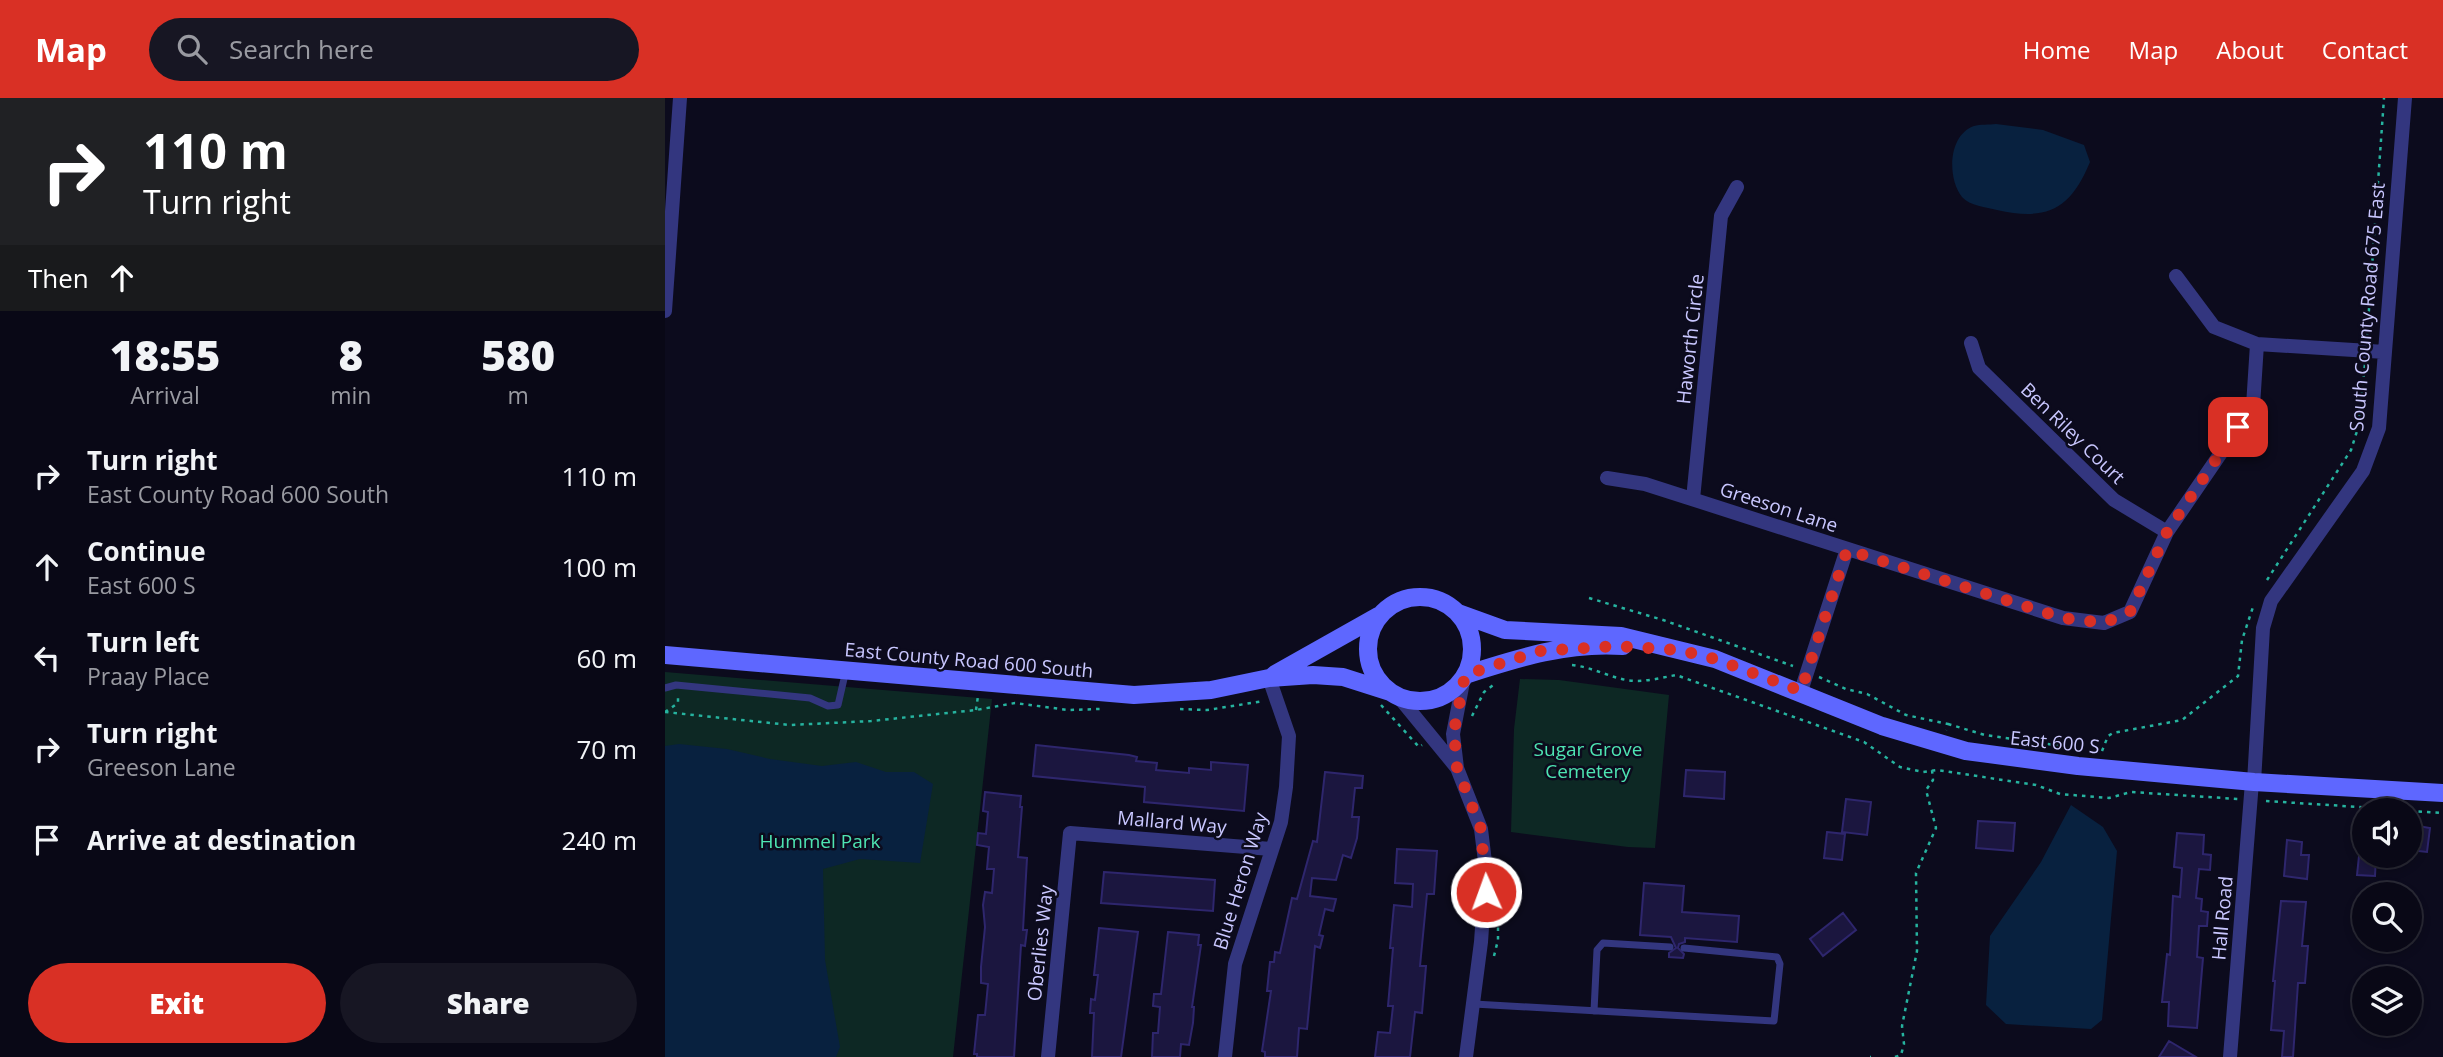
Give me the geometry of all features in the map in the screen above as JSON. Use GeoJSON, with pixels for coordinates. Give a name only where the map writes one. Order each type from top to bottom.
{"type":"FeatureCollection","features":[{"type":"Feature","properties":{"kind":"street"},"geometry":{"type":"LineString","coordinates":[[665,311],[680,98]]}},
{"type":"Feature","properties":{"kind":"street","name":"South County Road 675 East"},"geometry":{"type":"LineString","coordinates":[[2253,782],[2263,628],[2271,601],[2363,471],[2379,428],[2406,98]]}},
{"type":"Feature","properties":{"kind":"street","name":"Haworth Circle"},"geometry":{"type":"LineString","coordinates":[[1693,499],[1721,216],[1737,187]]}},
{"type":"Feature","properties":{"kind":"street"},"geometry":{"type":"LineString","coordinates":[[2176,275],[2214,327],[2257,344],[2385,352]]}},
{"type":"Feature","properties":{"kind":"street","name":"Ben Riley Court"},"geometry":{"type":"LineString","coordinates":[[1971,343],[1979,368],[2114,500],[2167,532]]}},
{"type":"Feature","properties":{"kind":"street","name":"Greeson Lane"},"geometry":{"type":"LineString","coordinates":[[1607,478],[1645,484],[2063,618],[2104,623],[2130,612],[2167,532],[2253,406],[2257,344]]}},
{"type":"Feature","properties":{"kind":"street"},"geometry":{"type":"LineString","coordinates":[[1801,691],[1847,550]]}},
{"type":"Feature","properties":{"kind":"street"},"geometry":{"type":"LineString","coordinates":[[1457,768],[1389,697],[1377,680],[1368,655],[1369,638],[1380,615],[1403,599],[1423,597],[1442,601],[1458,613],[1505,630],[1621,636],[1679,650]]}},
{"type":"Feature","properties":{"kind":"street"},"geometry":{"type":"LineString","coordinates":[[1458,613],[1471,639],[1471,659],[1464,676],[1454,731],[1457,768],[1481,829],[1486,870],[1474,1004],[1466,1057]]}},
{"type":"Feature","properties":{"kind":"street","name":"East County Road 600 South"},"geometry":{"type":"LineString","coordinates":[[1269,678],[1380,615]]}},
{"type":"Feature","properties":{"kind":"street"},"geometry":{"type":"LineString","coordinates":[[1389,697],[1415,701],[1432,700],[1450,692],[1464,676],[1523,656],[1557,649],[1617,646],[1679,650]]}},
{"type":"Feature","properties":{"kind":"street","name":"East 600 S"},"geometry":{"type":"LineString","coordinates":[[1679,650],[1715,659],[1801,691],[1882,726],[1941,745],[2020,760],[2253,782],[2443,793]]}},
{"type":"Feature","properties":{"kind":"street","name":"East County Road 600 South"},"geometry":{"type":"LineString","coordinates":[[665,655],[1134,695],[1211,690],[1269,678],[1330,675],[1353,679],[1389,697]]}},
{"type":"Feature","properties":{"kind":"street","name":"Blue Heron Way"},"geometry":{"type":"LineString","coordinates":[[1226,1057],[1235,964],[1281,822],[1289,754],[1289,736],[1269,678]]}},
{"type":"Feature","properties":{"kind":"street","name":"Hall Road"},"geometry":{"type":"LineString","coordinates":[[2230,1057],[2253,782]]}},
{"type":"Feature","properties":{"kind":"street","name":"Mallard Way"},"geometry":{"type":"LineString","coordinates":[[1070,833],[1271,849]]}},
{"type":"Feature","properties":{"kind":"street","name":"Oberlies Way"},"geometry":{"type":"LineString","coordinates":[[1048,1057],[1070,833]]}},
{"type":"Feature","properties":{"kind":"lane"},"geometry":{"type":"LineString","coordinates":[[665,688],[678,685],[810,698],[828,706],[838,705],[846,670]]}},
{"type":"Feature","properties":{"kind":"lane"},"geometry":{"type":"LineString","coordinates":[[1594,1011],[1597,950],[1600,945],[1670,947]]}},
{"type":"Feature","properties":{"kind":"lane"},"geometry":{"type":"LineString","coordinates":[[1474,1004],[1774,1021],[1780,964],[1777,957],[1684,948]]}},
{"type":"Feature","properties":{"kind":"path"},"geometry":{"type":"LineString","coordinates":[[2264,585],[2351,450],[2358,428],[2384,98]]}},
{"type":"Feature","properties":{"kind":"path"},"geometry":{"type":"LineString","coordinates":[[2093,751],[2103,751],[2108,736],[2113,733],[2182,720],[2238,676],[2248,617],[2259,596]]}},
{"type":"Feature","properties":{"kind":"path"},"geometry":{"type":"LineString","coordinates":[[1588,598],[1663,620],[1807,672],[1846,689],[1867,694],[1906,715],[1985,736],[2063,747]]}},
{"type":"Feature","properties":{"kind":"path"},"geometry":{"type":"LineString","coordinates":[[1569,664],[1591,667],[1626,680],[1648,680],[1676,675],[1864,742],[1900,767],[1923,772],[1932,770],[2036,785],[2060,794],[2109,798],[2131,792],[2352,806]]}},
{"type":"Feature","properties":{"kind":"path"},"geometry":{"type":"LineString","coordinates":[[1454,731],[1468,723],[1484,692],[1506,676]]}},
{"type":"Feature","properties":{"kind":"path"},"geometry":{"type":"LineString","coordinates":[[665,712],[678,703],[678,685]]}},
{"type":"Feature","properties":{"kind":"path"},"geometry":{"type":"LineString","coordinates":[[1180,709],[1207,710],[1277,697]]}},
{"type":"Feature","properties":{"kind":"path"},"geometry":{"type":"LineString","coordinates":[[1389,697],[1419,747],[1433,740]]}},
{"type":"Feature","properties":{"kind":"path"},"geometry":{"type":"LineString","coordinates":[[665,712],[790,725],[871,721],[977,710],[1015,703],[1068,710],[1104,709]]}},
{"type":"Feature","properties":{"kind":"path"},"geometry":{"type":"LineString","coordinates":[[1941,745],[1948,724]]}},
{"type":"Feature","properties":{"kind":"path"},"geometry":{"type":"LineString","coordinates":[[1895,1057],[1901,1055],[1904,1044],[1902,1026],[1917,951],[1916,873],[1936,828],[1926,790],[1933,780],[1932,770]]}},
{"type":"Feature","properties":{"kind":"path"},"geometry":{"type":"LineString","coordinates":[[2422,811],[2443,813]]}},
{"type":"Feature","properties":{"kind":"green space","name":"Hummel Park"},"geometry":{"type":"Polygon","coordinates":[[[665,672],[992,699],[953,1057],[665,1057],[665,672]]]}},
{"type":"Feature","properties":{"kind":"green space","name":"Sugar Grove Cemetery"},"geometry":{"type":"Polygon","coordinates":[[[1520,679],[1559,680],[1669,695],[1655,848],[1511,832],[1514,729],[1520,679]]]}},
{"type":"Feature","properties":{"kind":"water"},"geometry":{"type":"Polygon","coordinates":[[[1996,124],[2043,130],[2084,145],[2090,162],[2074,191],[2065,201],[2055,208],[2030,214],[1978,206],[1962,197],[1952,169],[1959,138],[1974,126],[1996,124]]]}},
{"type":"Feature","properties":{"kind":"water"},"geometry":{"type":"Polygon","coordinates":[[[679,744],[727,749],[770,759],[822,766],[856,762],[886,772],[914,772],[933,784],[920,863],[860,859],[823,869],[825,960],[840,1047],[836,1057],[665,1057],[665,746],[679,744]]]}},
{"type":"Feature","properties":{"kind":"water"},"geometry":{"type":"Polygon","coordinates":[[[2071,805],[2103,827],[2117,851],[2102,1020],[2091,1029],[2006,1024],[1986,1005],[1990,936],[2041,862],[2071,805]]]}},
{"type":"Feature","properties":{"kind":"building"},"geometry":{"type":"Polygon","coordinates":[[[1036,745],[1129,755],[1137,757],[1136,761],[1157,763],[1156,770],[1189,773],[1189,768],[1211,770],[1211,762],[1248,765],[1244,811],[1144,802],[1145,787],[1033,776],[1036,745]]]}},
{"type":"Feature","properties":{"kind":"building"},"geometry":{"type":"Polygon","coordinates":[[[1686,770],[1725,772],[1724,799],[1684,796],[1686,770]]]}},
{"type":"Feature","properties":{"kind":"building"},"geometry":{"type":"Polygon","coordinates":[[[1325,772],[1363,776],[1362,788],[1355,788],[1352,817],[1359,817],[1357,838],[1351,858],[1343,855],[1336,880],[1312,878],[1310,896],[1336,899],[1333,911],[1325,909],[1319,935],[1323,936],[1320,948],[1315,946],[1307,1029],[1299,1028],[1297,1057],[1265,1057],[1265,1052],[1262,1051],[1271,991],[1267,991],[1270,962],[1274,962],[1275,952],[1280,953],[1292,898],[1297,899],[1313,841],[1317,842],[1325,772]]]}},
{"type":"Feature","properties":{"kind":"building"},"geometry":{"type":"Polygon","coordinates":[[[985,792],[1021,796],[1018,857],[1027,858],[1023,930],[1027,930],[1025,946],[1021,945],[1014,1057],[977,1057],[977,1054],[974,1054],[978,1015],[985,1015],[988,984],[981,983],[985,927],[983,905],[985,892],[992,893],[994,869],[987,869],[989,847],[977,845],[978,833],[986,834],[988,812],[983,811],[985,792]]]}},
{"type":"Feature","properties":{"kind":"building"},"geometry":{"type":"Polygon","coordinates":[[[1846,799],[1871,802],[1867,835],[1842,832],[1846,799]]]}},
{"type":"Feature","properties":{"kind":"building"},"geometry":{"type":"Polygon","coordinates":[[[1978,821],[2015,823],[2013,851],[1976,848],[1978,821]]]}},
{"type":"Feature","properties":{"kind":"building"},"geometry":{"type":"Polygon","coordinates":[[[2422,827],[2430,828],[2427,852],[2422,851],[2422,827]]]}},
{"type":"Feature","properties":{"kind":"building"},"geometry":{"type":"Polygon","coordinates":[[[1827,832],[1845,834],[1842,860],[1824,858],[1827,832]]]}},
{"type":"Feature","properties":{"kind":"building"},"geometry":{"type":"Polygon","coordinates":[[[2177,833],[2204,835],[2203,854],[2211,855],[2210,870],[2199,869],[2196,898],[2202,899],[2201,911],[2208,912],[2207,926],[2199,926],[2197,957],[2203,958],[2197,1028],[2168,1026],[2169,1002],[2162,1002],[2167,954],[2170,955],[2173,896],[2180,897],[2182,868],[2174,867],[2177,833]]]}},
{"type":"Feature","properties":{"kind":"building"},"geometry":{"type":"Polygon","coordinates":[[[2287,840],[2302,842],[2301,855],[2309,855],[2307,879],[2284,876],[2287,840]]]}},
{"type":"Feature","properties":{"kind":"building"},"geometry":{"type":"Polygon","coordinates":[[[1397,849],[1437,851],[1434,894],[1427,894],[1420,966],[1426,966],[1422,1013],[1415,1012],[1410,1057],[1375,1057],[1378,1032],[1390,1033],[1393,1006],[1388,1006],[1394,905],[1412,907],[1413,884],[1395,883],[1397,849]]]}},
{"type":"Feature","properties":{"kind":"building"},"geometry":{"type":"Polygon","coordinates":[[[2358,868],[2375,868],[2375,876],[2357,875],[2358,868]]]}},
{"type":"Feature","properties":{"kind":"building"},"geometry":{"type":"Polygon","coordinates":[[[1104,872],[1215,880],[1213,911],[1101,903],[1104,872]]]}},
{"type":"Feature","properties":{"kind":"building"},"geometry":{"type":"Polygon","coordinates":[[[1644,883],[1684,886],[1682,912],[1739,916],[1737,942],[1685,938],[1685,942],[1679,944],[1678,948],[1684,954],[1683,958],[1669,957],[1669,953],[1676,948],[1671,937],[1640,935],[1644,883]]]}},
{"type":"Feature","properties":{"kind":"building"},"geometry":{"type":"Polygon","coordinates":[[[2281,901],[2306,902],[2302,946],[2308,946],[2305,983],[2298,983],[2293,1057],[2282,1057],[2284,1031],[2271,1030],[2281,901]]]}},
{"type":"Feature","properties":{"kind":"building"},"geometry":{"type":"Polygon","coordinates":[[[1843,913],[1856,930],[1823,956],[1810,939],[1843,913]]]}},
{"type":"Feature","properties":{"kind":"building"},"geometry":{"type":"Polygon","coordinates":[[[1099,928],[1138,932],[1121,1057],[1092,1057],[1094,1013],[1090,1013],[1091,999],[1095,1000],[1098,975],[1094,975],[1099,928]]]}},
{"type":"Feature","properties":{"kind":"building"},"geometry":{"type":"Polygon","coordinates":[[[1168,932],[1199,935],[1198,945],[1201,945],[1192,1007],[1193,1023],[1189,1045],[1181,1044],[1180,1057],[1152,1057],[1153,1033],[1158,1033],[1160,1007],[1153,1006],[1154,994],[1161,994],[1168,932]]]}},
{"type":"Feature","properties":{"kind":"building"},"geometry":{"type":"Polygon","coordinates":[[[2169,1041],[2196,1057],[2159,1057],[2169,1041]]]}},
{"type":"Feature","properties":{"kind":"route"},"geometry":{"type":"LineString","coordinates":[[1486,892],[1481,829],[1457,768],[1455,714],[1465,675],[1539,651],[1583,646],[1617,646],[1679,650],[1742,668],[1801,691],[1847,550],[2063,618],[2104,623],[2130,612],[2167,532],[2238,427]]}}]}
